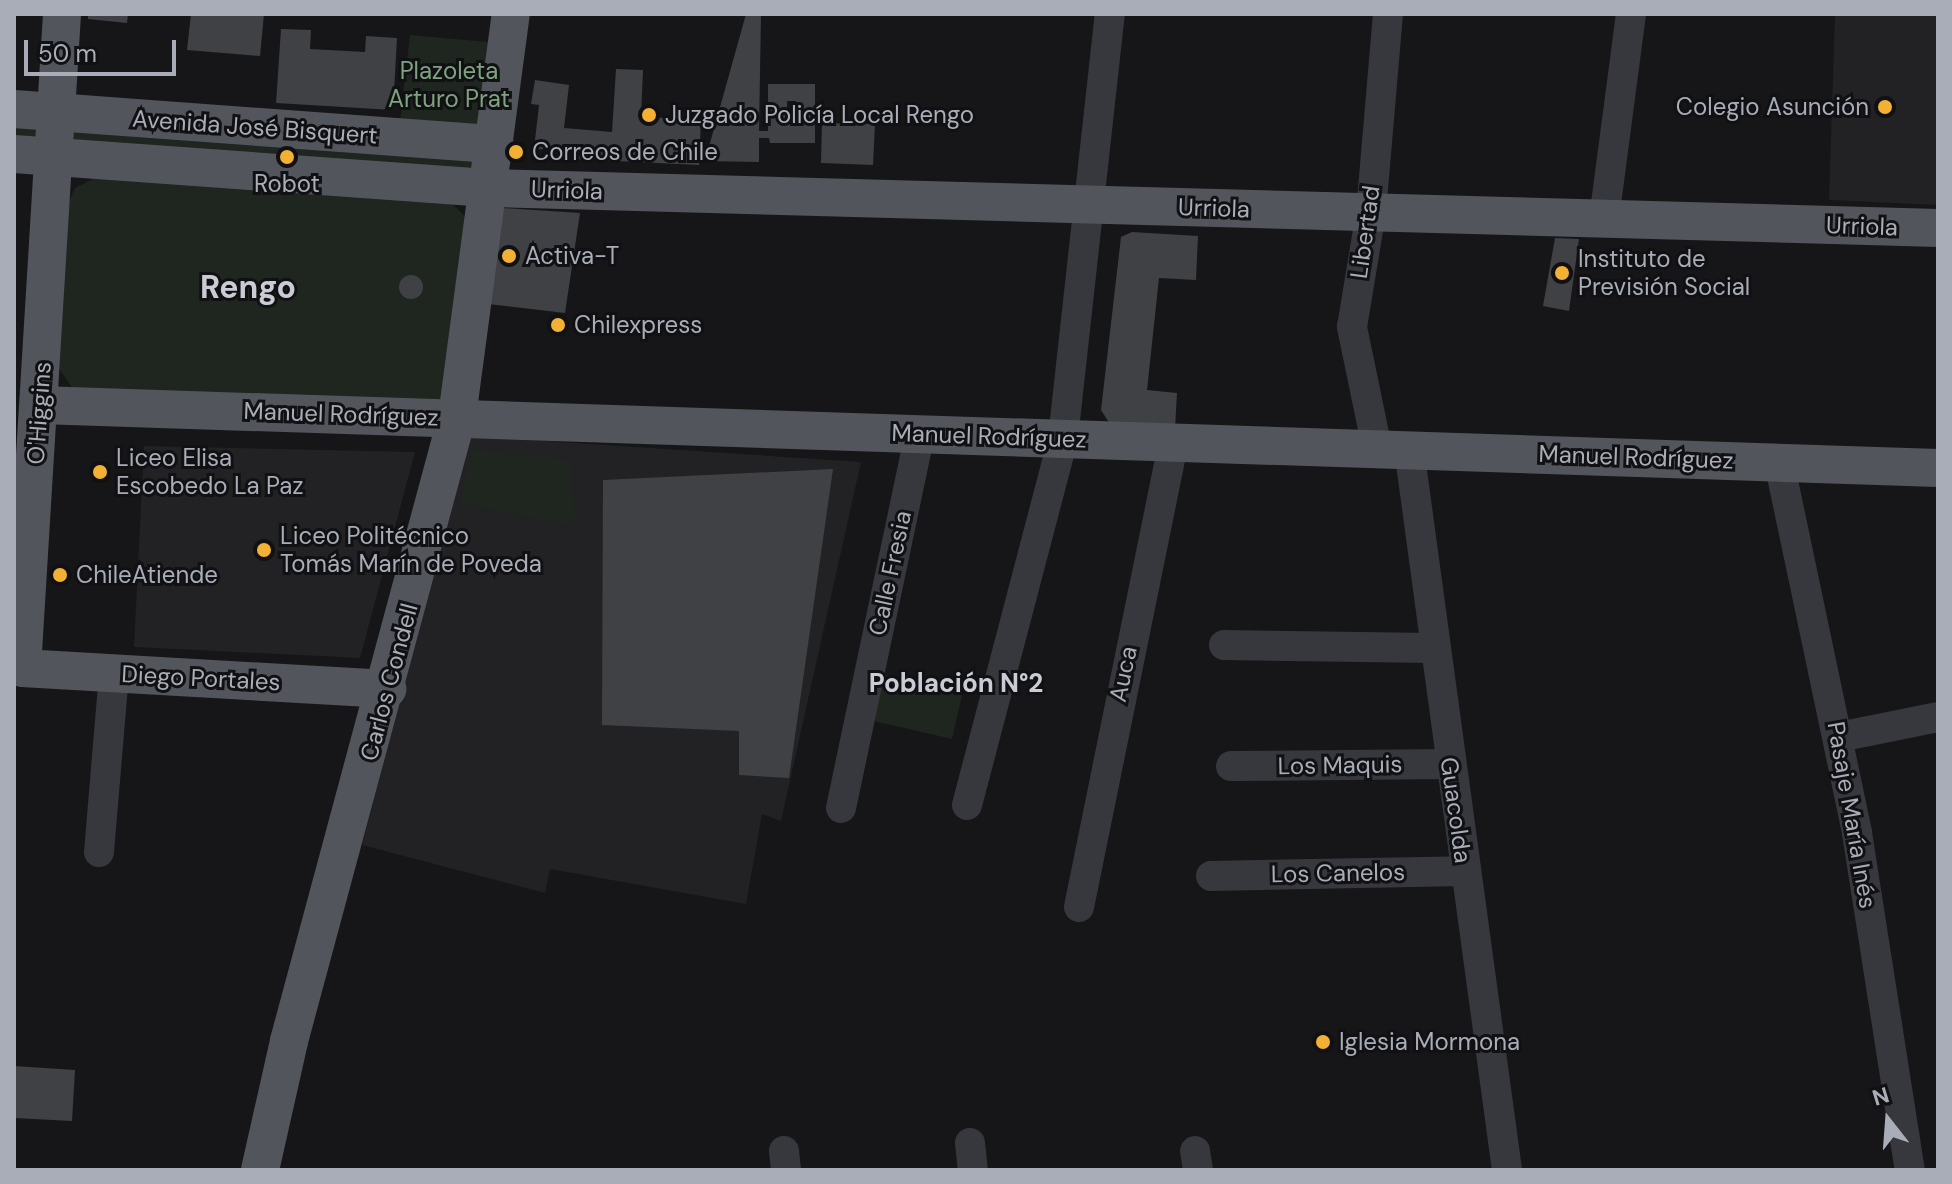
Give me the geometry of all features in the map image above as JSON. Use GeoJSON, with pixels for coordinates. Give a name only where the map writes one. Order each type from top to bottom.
{"type":"FeatureCollection","features":[{"type":"Feature","properties":{"kind":"main road","name":"O'Higgins"},"geometry":{"type":"LineString","coordinates":[[18,668],[27,405],[56,157],[55,112],[62,14]]}},
{"type":"Feature","properties":{"kind":"main road","name":"Carlos Condell"},"geometry":{"type":"LineString","coordinates":[[260,1170],[289,1041],[387,689],[457,417],[491,188],[511,14]]}},
{"type":"Feature","properties":{"kind":"main road","name":"Avenida José Bisquert"},"geometry":{"type":"LineString","coordinates":[[14,109],[495,144]]}},
{"type":"Feature","properties":{"kind":"main road","name":"Avenida José Bisquert"},"geometry":{"type":"LineString","coordinates":[[14,154],[491,188]]}},
{"type":"Feature","properties":{"kind":"main road","name":"Urriola"},"geometry":{"type":"LineString","coordinates":[[491,188],[1938,228]]}},
{"type":"Feature","properties":{"kind":"main road","name":"Manuel Rodríguez"},"geometry":{"type":"LineString","coordinates":[[27,405],[1938,468]]}},
{"type":"Feature","properties":{"kind":"main road","name":"Diego Portales"},"geometry":{"type":"LineString","coordinates":[[18,668],[387,689]]}},
{"type":"Feature","properties":{"kind":"street"},"geometry":{"type":"LineString","coordinates":[[967,805],[1063,438],[1110,14]]}},
{"type":"Feature","properties":{"kind":"street","name":"Libertad"},"geometry":{"type":"LineString","coordinates":[[1388,14],[1371,212],[1352,327],[1393,449]]}},
{"type":"Feature","properties":{"kind":"street"},"geometry":{"type":"LineString","coordinates":[[1604,219],[1631,14]]}},
{"type":"Feature","properties":{"kind":"street","name":"Calle Fresia"},"geometry":{"type":"LineString","coordinates":[[841,808],[920,433]]}},
{"type":"Feature","properties":{"kind":"street","name":"Auca"},"geometry":{"type":"LineString","coordinates":[[1079,907],[1110,736],[1174,442]]}},
{"type":"Feature","properties":{"kind":"street","name":"Guacolda"},"geometry":{"type":"LineString","coordinates":[[1393,449],[1433,648],[1507,1170]]}},
{"type":"Feature","properties":{"kind":"street","name":"Pasaje María Inés"},"geometry":{"type":"LineString","coordinates":[[1779,462],[1839,737],[1910,1170]]}},
{"type":"Feature","properties":{"kind":"street"},"geometry":{"type":"LineString","coordinates":[[1224,645],[1433,648]]}},
{"type":"Feature","properties":{"kind":"street"},"geometry":{"type":"LineString","coordinates":[[99,852],[114,673]]}},
{"type":"Feature","properties":{"kind":"street"},"geometry":{"type":"LineString","coordinates":[[1839,737],[1938,717]]}},
{"type":"Feature","properties":{"kind":"street","name":"Los Maquis"},"geometry":{"type":"LineString","coordinates":[[1231,766],[1450,764]]}},
{"type":"Feature","properties":{"kind":"street","name":"Los Canelos"},"geometry":{"type":"LineString","coordinates":[[1211,876],[1465,871]]}},
{"type":"Feature","properties":{"kind":"shaded area","name":"Colegio Asunción"},"geometry":{"type":"Polygon","coordinates":[[[1835,14],[1938,14],[1938,205],[1829,200],[1835,14]]]}},
{"type":"Feature","properties":{"kind":"shaded area"},"geometry":{"type":"Polygon","coordinates":[[[469,436],[861,462],[781,821],[762,814],[746,904],[550,869],[545,893],[362,845],[469,436]]]}},
{"type":"Feature","properties":{"kind":"shaded area","name":"Liceo Politécnico Tomás Marín de Poveda"},"geometry":{"type":"Polygon","coordinates":[[[144,446],[415,452],[360,658],[134,647],[144,446]]]}},
{"type":"Feature","properties":{"kind":"green space","name":"Plazoleta Arturo Prat"},"geometry":{"type":"Polygon","coordinates":[[[410,35],[498,43],[492,117],[472,135],[399,130],[410,35]]]}},
{"type":"Feature","properties":{"kind":"green space"},"geometry":{"type":"Polygon","coordinates":[[[14,117],[480,151],[476,182],[14,149],[14,117]]]}},
{"type":"Feature","properties":{"kind":"green space"},"geometry":{"type":"Polygon","coordinates":[[[97,177],[451,203],[467,218],[441,399],[431,404],[76,393],[58,367],[69,201],[75,188],[97,177]]]}},
{"type":"Feature","properties":{"kind":"green space"},"geometry":{"type":"Polygon","coordinates":[[[473,449],[570,460],[576,526],[459,504],[473,449]]]}},
{"type":"Feature","properties":{"kind":"green space"},"geometry":{"type":"Polygon","coordinates":[[[879,673],[963,691],[952,739],[869,720],[879,673]]]}},
{"type":"Feature","properties":{"kind":"building"},"geometry":{"type":"Polygon","coordinates":[[[88,14],[128,14],[127,23],[88,19],[88,14]]]}},
{"type":"Feature","properties":{"kind":"building"},"geometry":{"type":"Polygon","coordinates":[[[191,14],[264,14],[260,56],[187,50],[191,14]]]}},
{"type":"Feature","properties":{"kind":"building"},"geometry":{"type":"Polygon","coordinates":[[[746,14],[761,14],[759,131],[768,131],[768,84],[815,84],[815,143],[770,143],[769,138],[759,138],[759,162],[705,161],[746,14]],[[787,101],[787,112],[796,112],[796,101],[787,101]]]}},
{"type":"Feature","properties":{"kind":"building"},"geometry":{"type":"Polygon","coordinates":[[[281,29],[311,30],[310,49],[365,52],[366,36],[397,38],[393,110],[276,103],[281,29]]]}},
{"type":"Feature","properties":{"kind":"building"},"geometry":{"type":"Polygon","coordinates":[[[616,69],[643,70],[641,117],[701,119],[699,165],[575,159],[575,150],[534,149],[539,105],[531,104],[535,80],[569,85],[564,128],[612,132],[616,69]]]}},
{"type":"Feature","properties":{"kind":"building"},"geometry":{"type":"Polygon","coordinates":[[[822,123],[875,124],[873,165],[821,163],[822,123]]]}},
{"type":"Feature","properties":{"kind":"building"},"geometry":{"type":"Polygon","coordinates":[[[503,208],[580,213],[565,313],[488,304],[503,208]]]}},
{"type":"Feature","properties":{"kind":"building"},"geometry":{"type":"Polygon","coordinates":[[[1132,232],[1198,236],[1196,280],[1159,278],[1147,390],[1177,393],[1175,429],[1110,424],[1101,410],[1121,237],[1132,232]]]}},
{"type":"Feature","properties":{"kind":"building","name":"Instituto de Previsión Social"},"geometry":{"type":"Polygon","coordinates":[[[1555,238],[1579,239],[1569,311],[1543,306],[1555,238]]]}},
{"type":"Feature","properties":{"kind":"building"},"geometry":{"type":"Polygon","coordinates":[[[411,275],[419,279],[423,287],[419,295],[411,299],[403,295],[399,287],[403,279],[411,275]]]}},
{"type":"Feature","properties":{"kind":"building"},"geometry":{"type":"Polygon","coordinates":[[[833,469],[789,778],[739,775],[739,731],[602,725],[603,480],[833,469]]]}},
{"type":"Feature","properties":{"kind":"building"},"geometry":{"type":"Polygon","coordinates":[[[14,1066],[75,1070],[72,1121],[14,1118],[14,1066]]]}},
{"type":"Feature","properties":{"kind":"place","name":"Colegio Asunción"},"geometry":{"type":"Point","coordinates":[1885,107]}},
{"type":"Feature","properties":{"kind":"place","name":"Juzgado Policía Local Rengo"},"geometry":{"type":"Point","coordinates":[649,115]}},
{"type":"Feature","properties":{"kind":"place","name":"Correos de Chile"},"geometry":{"type":"Point","coordinates":[516,152]}},
{"type":"Feature","properties":{"kind":"place","name":"Robot"},"geometry":{"type":"Point","coordinates":[287,157]}},
{"type":"Feature","properties":{"kind":"place","name":"Activa-T"},"geometry":{"type":"Point","coordinates":[509,256]}},
{"type":"Feature","properties":{"kind":"place","name":"Instituto de Previsión Social"},"geometry":{"type":"Point","coordinates":[1562,273]}},
{"type":"Feature","properties":{"kind":"place","name":"Chilexpress"},"geometry":{"type":"Point","coordinates":[558,325]}},
{"type":"Feature","properties":{"kind":"place","name":"Liceo Elisa Escobedo La Paz"},"geometry":{"type":"Point","coordinates":[100,472]}},
{"type":"Feature","properties":{"kind":"place","name":"Liceo Politécnico Tomás Marín de Poveda"},"geometry":{"type":"Point","coordinates":[264,550]}},
{"type":"Feature","properties":{"kind":"place","name":"ChileAtiende"},"geometry":{"type":"Point","coordinates":[60,575]}},
{"type":"Feature","properties":{"kind":"place","name":"Iglesia Mormona"},"geometry":{"type":"Point","coordinates":[1323,1042]}},
{"type":"Feature","properties":{"kind":"district","name":"Rengo"},"geometry":{"type":"Point","coordinates":[248,287]}},
{"type":"Feature","properties":{"kind":"district","name":"Población N°2"},"geometry":{"type":"Point","coordinates":[956,684]}}]}
